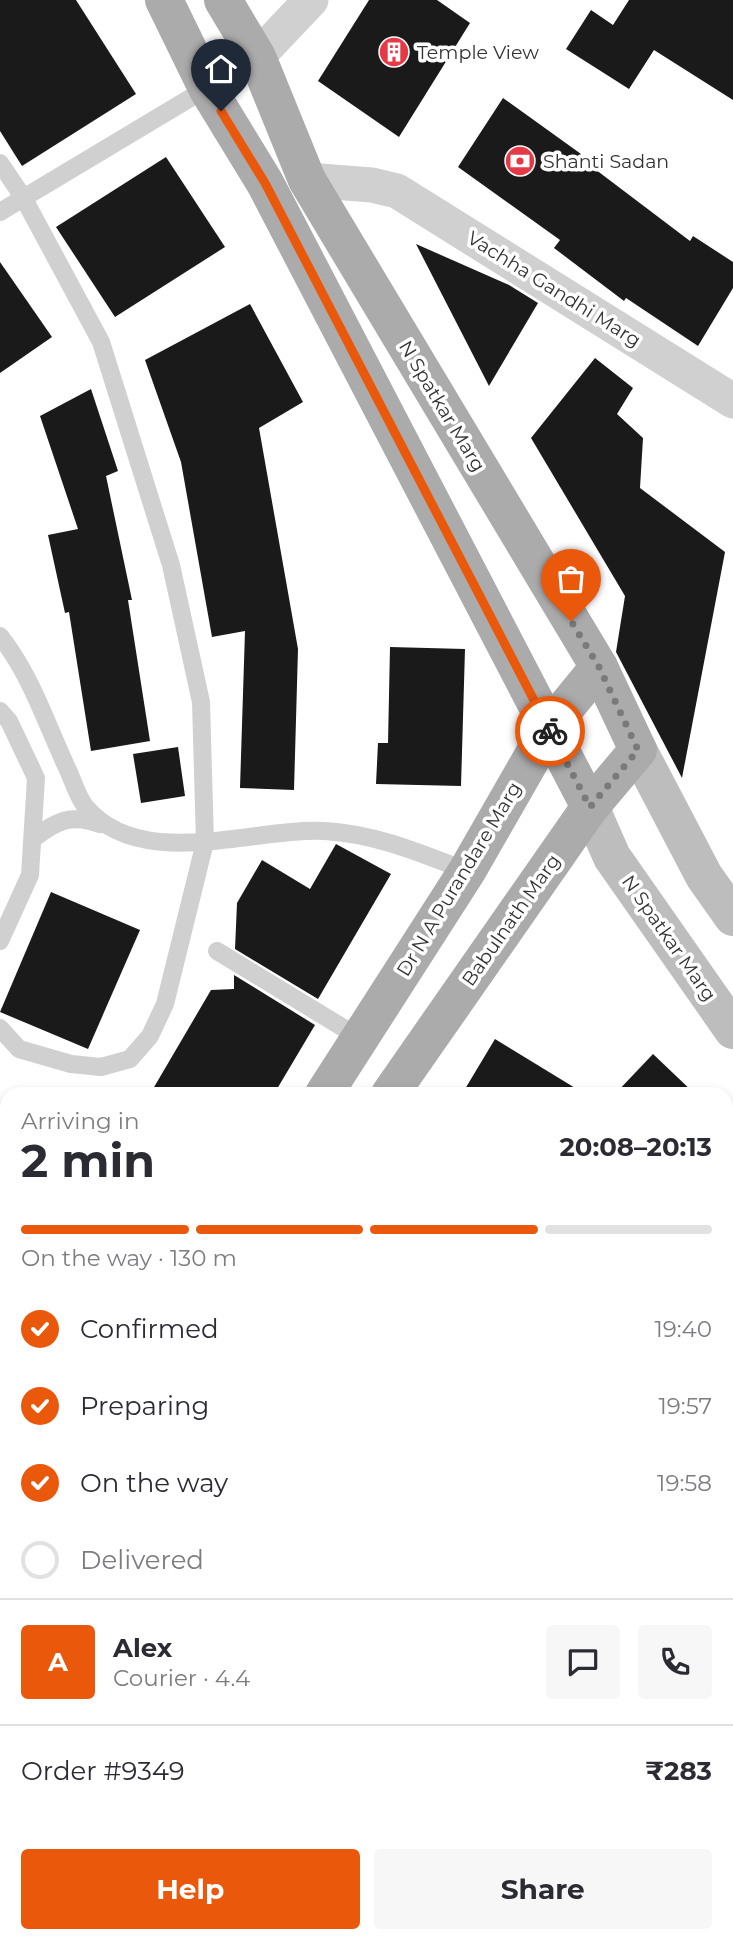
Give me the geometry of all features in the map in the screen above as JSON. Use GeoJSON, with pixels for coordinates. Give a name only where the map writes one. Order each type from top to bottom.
{"type":"FeatureCollection","features":[{"type":"Feature","properties":{"kind":"main road"},"geometry":{"type":"LineString","coordinates":[[164,0],[207,88],[265,183],[590,807]]}},
{"type":"Feature","properties":{"kind":"main road","name":"N Spatkar Marg"},"geometry":{"type":"LineString","coordinates":[[223,0],[257,57],[307,180],[599,667],[638,750]]}},
{"type":"Feature","properties":{"kind":"main road"},"geometry":{"type":"LineString","coordinates":[[207,88],[257,57]]}},
{"type":"Feature","properties":{"kind":"main road","name":"Dr N A Purandare Marg"},"geometry":{"type":"LineString","coordinates":[[328,1087],[467,870],[549,728],[599,667]]}},
{"type":"Feature","properties":{"kind":"main road"},"geometry":{"type":"LineString","coordinates":[[638,750],[704,876],[733,917]]}},
{"type":"Feature","properties":{"kind":"main road","name":"Babulnath Marg"},"geometry":{"type":"LineString","coordinates":[[395,1087],[590,807],[638,750]]}},
{"type":"Feature","properties":{"kind":"main road","name":"N Spatkar Marg"},"geometry":{"type":"LineString","coordinates":[[590,807],[612,857],[733,1030]]}},
{"type":"Feature","properties":{"kind":"street"},"geometry":{"type":"LineString","coordinates":[[257,57],[311,0]]}},
{"type":"Feature","properties":{"kind":"street","name":"Vachha Gandhi Marg"},"geometry":{"type":"LineString","coordinates":[[307,180],[372,185],[397,191],[733,401]]}},
{"type":"Feature","properties":{"kind":"lane"},"geometry":{"type":"LineString","coordinates":[[0,212],[207,88]]}},
{"type":"Feature","properties":{"kind":"lane"},"geometry":{"type":"LineString","coordinates":[[0,163],[23,197],[101,342],[172,565],[201,702],[205,842],[165,1004],[150,1036],[130,1059],[101,1067],[71,1064],[19,1049],[0,1028]]}},
{"type":"Feature","properties":{"kind":"lane"},"geometry":{"type":"LineString","coordinates":[[0,636],[36,695],[85,806],[113,828]]}},
{"type":"Feature","properties":{"kind":"lane"},"geometry":{"type":"LineString","coordinates":[[0,711],[9,721],[36,778],[30,875],[0,941]]}},
{"type":"Feature","properties":{"kind":"lane"},"geometry":{"type":"LineString","coordinates":[[34,838],[57,821],[79,817],[155,842],[205,842],[322,830],[376,836],[467,870]]}},
{"type":"Feature","properties":{"kind":"lane"},"geometry":{"type":"LineString","coordinates":[[217,951],[360,1038]]}},
{"type":"Feature","properties":{"kind":"building"},"geometry":{"type":"Polygon","coordinates":[[[0,0],[76,0],[136,94],[22,166],[0,131],[0,0]]]}},
{"type":"Feature","properties":{"kind":"building","name":"Temple View"},"geometry":{"type":"Polygon","coordinates":[[[369,0],[437,0],[470,23],[399,137],[318,81],[369,0]]]}},
{"type":"Feature","properties":{"kind":"building"},"geometry":{"type":"Polygon","coordinates":[[[629,0],[733,0],[733,100],[654,50],[629,89],[566,49],[591,10],[613,25],[629,0]]]}},
{"type":"Feature","properties":{"kind":"building"},"geometry":{"type":"Polygon","coordinates":[[[503,98],[581,154],[579,157],[690,241],[693,236],[733,262],[733,288],[698,346],[626,298],[624,301],[554,248],[560,240],[458,167],[503,98]]]}},
{"type":"Feature","properties":{"kind":"building"},"geometry":{"type":"Polygon","coordinates":[[[166,157],[225,247],[115,317],[56,227],[166,157]]]}},
{"type":"Feature","properties":{"kind":"building"},"geometry":{"type":"Polygon","coordinates":[[[416,244],[509,285],[538,303],[489,386],[416,244]]]}},
{"type":"Feature","properties":{"kind":"building"},"geometry":{"type":"Polygon","coordinates":[[[0,262],[52,337],[0,373],[0,262]]]}},
{"type":"Feature","properties":{"kind":"building"},"geometry":{"type":"Polygon","coordinates":[[[250,304],[303,402],[259,428],[298,649],[294,790],[240,788],[245,631],[212,637],[181,462],[145,360],[250,304]]]}},
{"type":"Feature","properties":{"kind":"building"},"geometry":{"type":"Polygon","coordinates":[[[595,358],[633,388],[617,414],[643,438],[640,488],[725,552],[682,778],[616,652],[625,596],[531,438],[595,358]]]}},
{"type":"Feature","properties":{"kind":"building"},"geometry":{"type":"Polygon","coordinates":[[[91,389],[118,471],[106,476],[132,600],[128,600],[150,741],[91,751],[69,612],[65,613],[48,535],[78,529],[40,416],[91,389]]]}},
{"type":"Feature","properties":{"kind":"building"},"geometry":{"type":"Polygon","coordinates":[[[390,647],[465,649],[461,786],[376,784],[378,743],[388,743],[390,647]]]}},
{"type":"Feature","properties":{"kind":"building"},"geometry":{"type":"Polygon","coordinates":[[[178,747],[185,796],[141,803],[133,754],[178,747]]]}},
{"type":"Feature","properties":{"kind":"building"},"geometry":{"type":"Polygon","coordinates":[[[336,844],[391,874],[318,999],[235,949],[237,903],[262,860],[310,889],[336,844]]]}},
{"type":"Feature","properties":{"kind":"building"},"geometry":{"type":"Polygon","coordinates":[[[51,892],[140,930],[88,1049],[0,1012],[51,892]]]}},
{"type":"Feature","properties":{"kind":"building"},"geometry":{"type":"Polygon","coordinates":[[[234,975],[315,1025],[278,1087],[154,1087],[211,990],[234,989],[234,975]]]}},
{"type":"Feature","properties":{"kind":"building"},"geometry":{"type":"Polygon","coordinates":[[[495,1039],[574,1087],[466,1087],[495,1039]]]}},
{"type":"Feature","properties":{"kind":"building"},"geometry":{"type":"Polygon","coordinates":[[[653,1054],[688,1087],[622,1087],[653,1054]]]}},
{"type":"Feature","properties":{"kind":"way so far"},"geometry":{"type":"LineString","coordinates":[[550,731],[590,807],[638,750],[599,667],[571,621]]}},
{"type":"Feature","properties":{"kind":"place","name":"Temple View"},"geometry":{"type":"Point","coordinates":[394,52]}},
{"type":"Feature","properties":{"kind":"place","name":"Shanti Sadan"},"geometry":{"type":"Point","coordinates":[520,161]}},
{"type":"Feature","properties":{"kind":"route"},"geometry":{"type":"LineString","coordinates":[[221,111],[265,183],[550,731]]}}]}
